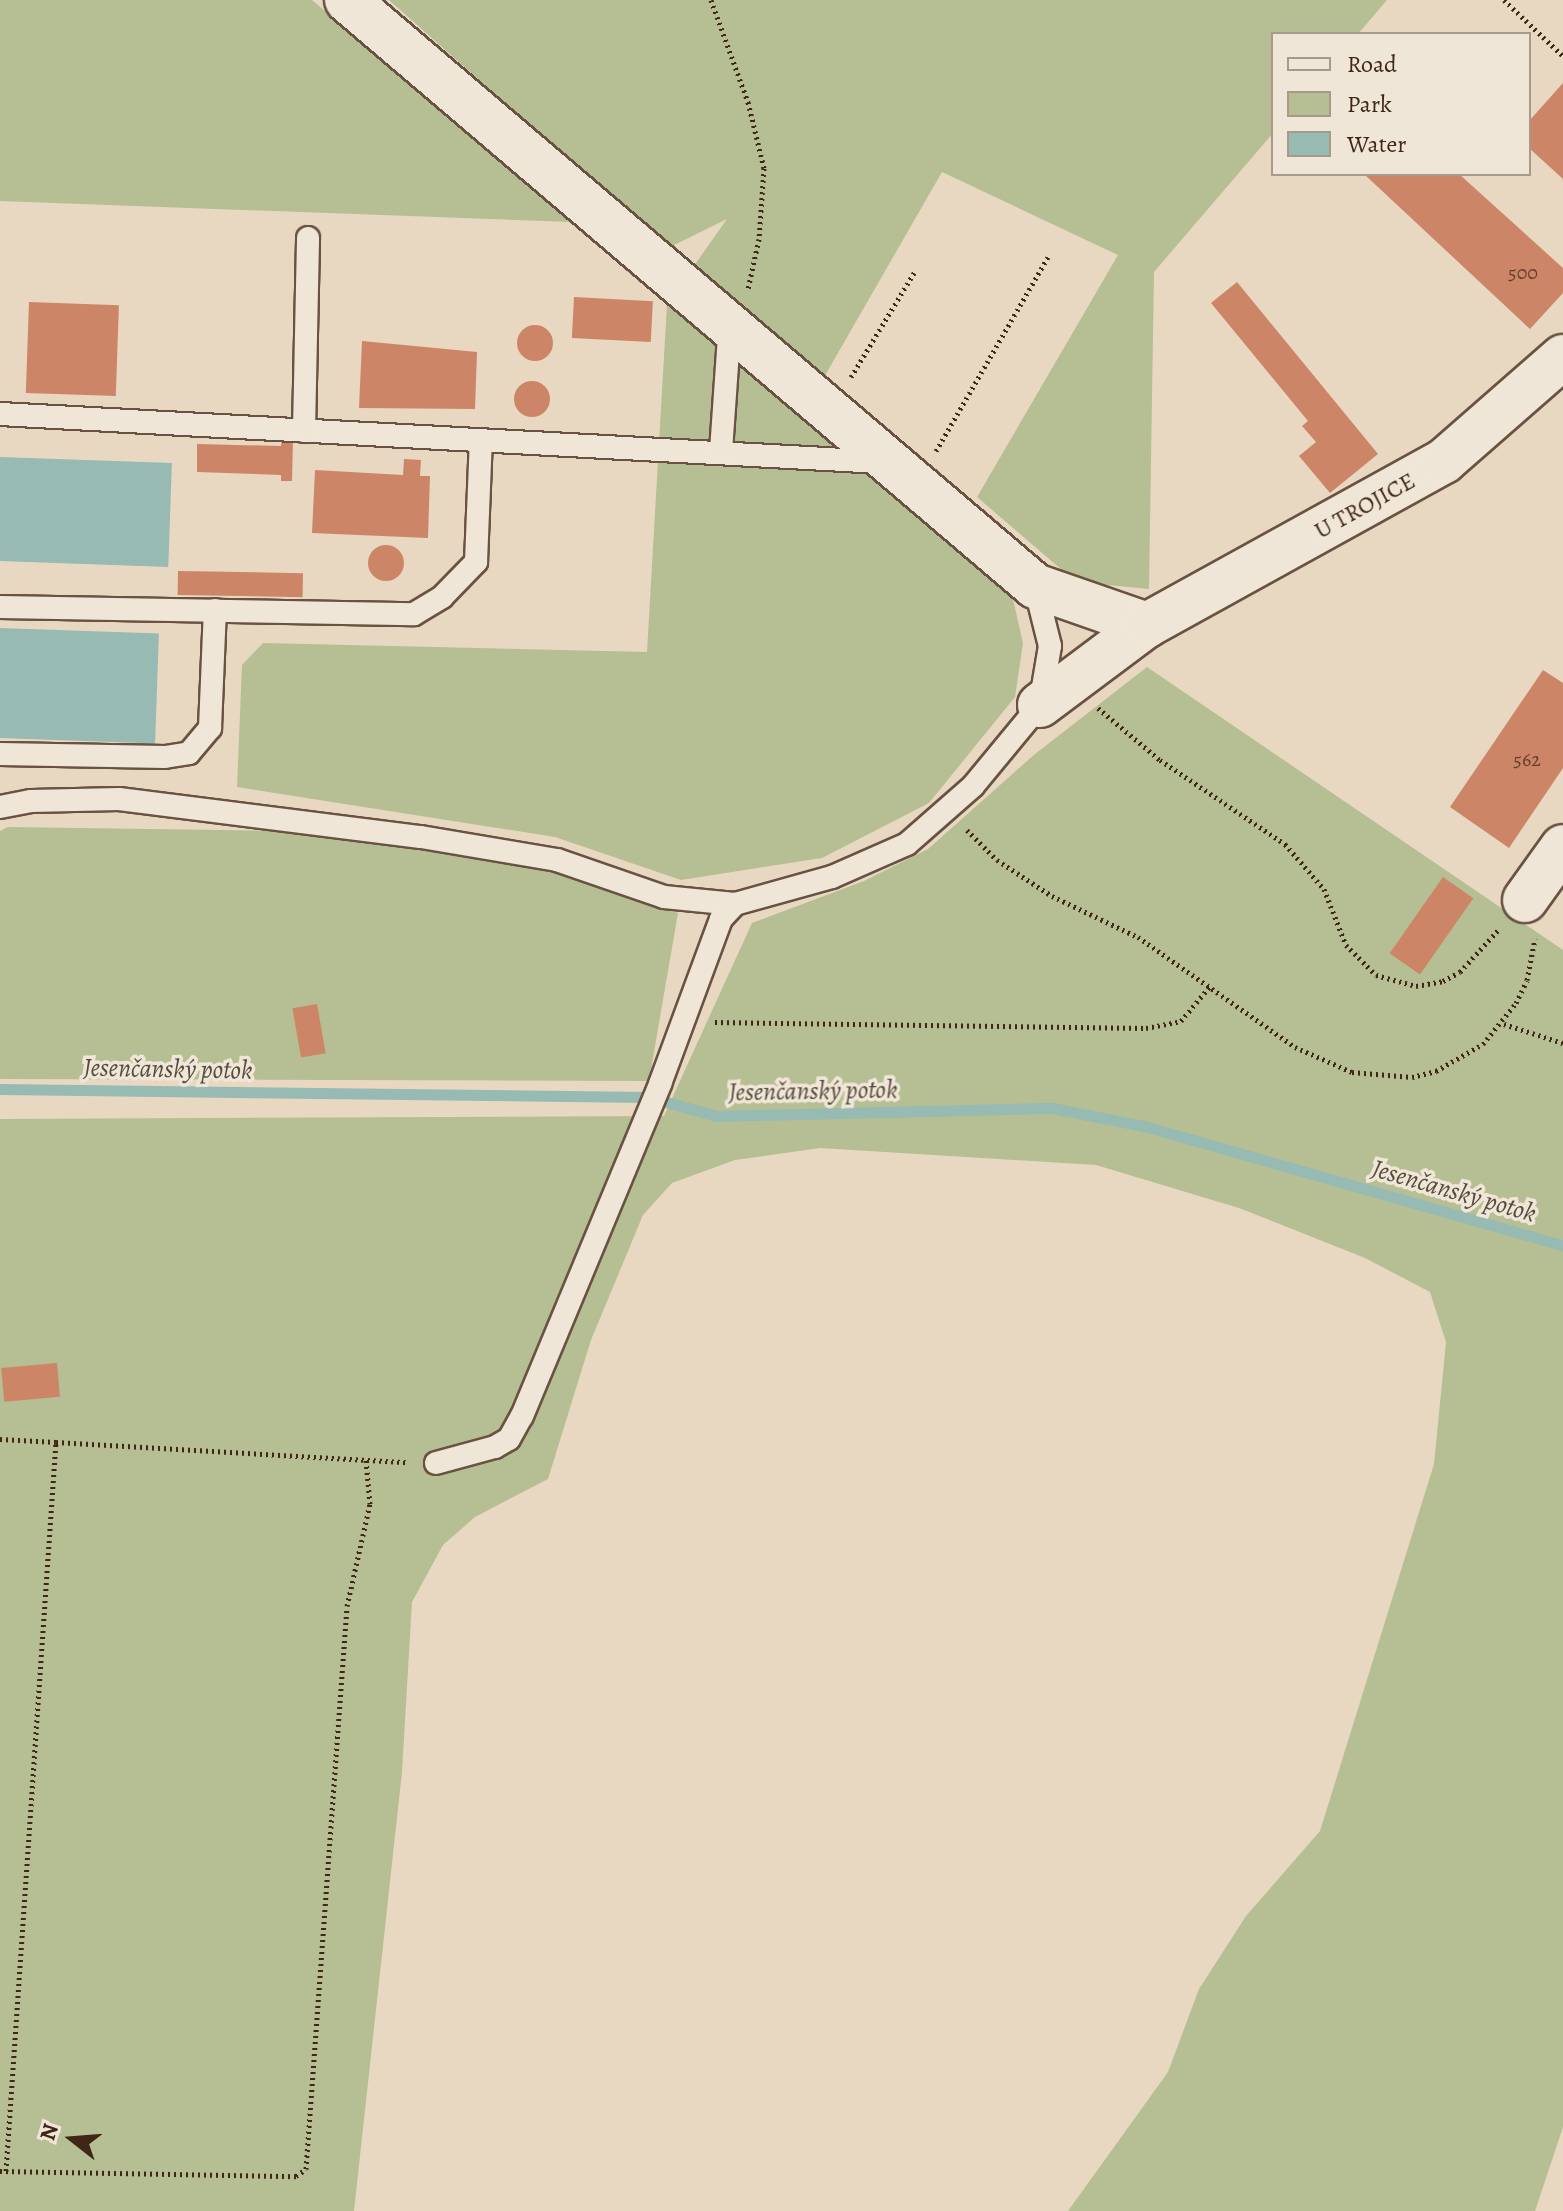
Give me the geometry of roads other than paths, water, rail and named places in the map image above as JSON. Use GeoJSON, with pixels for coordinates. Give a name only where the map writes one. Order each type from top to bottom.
{"type":"FeatureCollection","features":[{"type":"Feature","properties":{"kind":"street"},"geometry":{"type":"LineString","coordinates":[[347,0],[832,408],[1035,586],[1147,625]]}},
{"type":"Feature","properties":{"kind":"street","name":"U TROJICE"},"geometry":{"type":"LineString","coordinates":[[1056,691],[1147,625],[1444,461],[1563,357]]}},
{"type":"Feature","properties":{"kind":"street"},"geometry":{"type":"LineString","coordinates":[[1525,900],[1563,847]]}},
{"type":"Feature","properties":{"kind":"lane"},"geometry":{"type":"LineString","coordinates":[[304,431],[308,238]]}},
{"type":"Feature","properties":{"kind":"lane"},"geometry":{"type":"LineString","coordinates":[[721,451],[730,322]]}},
{"type":"Feature","properties":{"kind":"lane"},"geometry":{"type":"LineString","coordinates":[[0,414],[721,451],[907,473]]}},
{"type":"Feature","properties":{"kind":"lane"},"geometry":{"type":"LineString","coordinates":[[0,607],[414,614],[442,597],[476,562],[481,440]]}},
{"type":"Feature","properties":{"kind":"lane"},"geometry":{"type":"LineString","coordinates":[[0,807],[31,801],[119,799],[421,837],[557,860],[664,897],[735,904],[844,872],[907,844],[950,809],[1056,691],[1050,646],[1035,586]]}},
{"type":"Feature","properties":{"kind":"lane"},"geometry":{"type":"LineString","coordinates":[[0,754],[165,757],[189,753],[210,728],[215,610]]}},
{"type":"Feature","properties":{"kind":"lane"},"geometry":{"type":"LineString","coordinates":[[436,1463],[477,1454],[509,1439],[536,1388],[642,1121],[660,1084],[714,931],[735,904]]}},
{"type":"Feature","properties":{"kind":"water"},"geometry":{"type":"Polygon","coordinates":[[[0,457],[172,463],[168,567],[0,561],[0,457]]]}},
{"type":"Feature","properties":{"kind":"water"},"geometry":{"type":"Polygon","coordinates":[[[0,628],[159,634],[155,743],[0,738],[0,628]]]}},
{"type":"Feature","properties":{"kind":"waterway","name":"Jesenčanský potok"},"geometry":{"type":"LineString","coordinates":[[0,1089],[648,1097],[717,1116],[1052,1108],[1144,1126],[1563,1245]]}}]}
